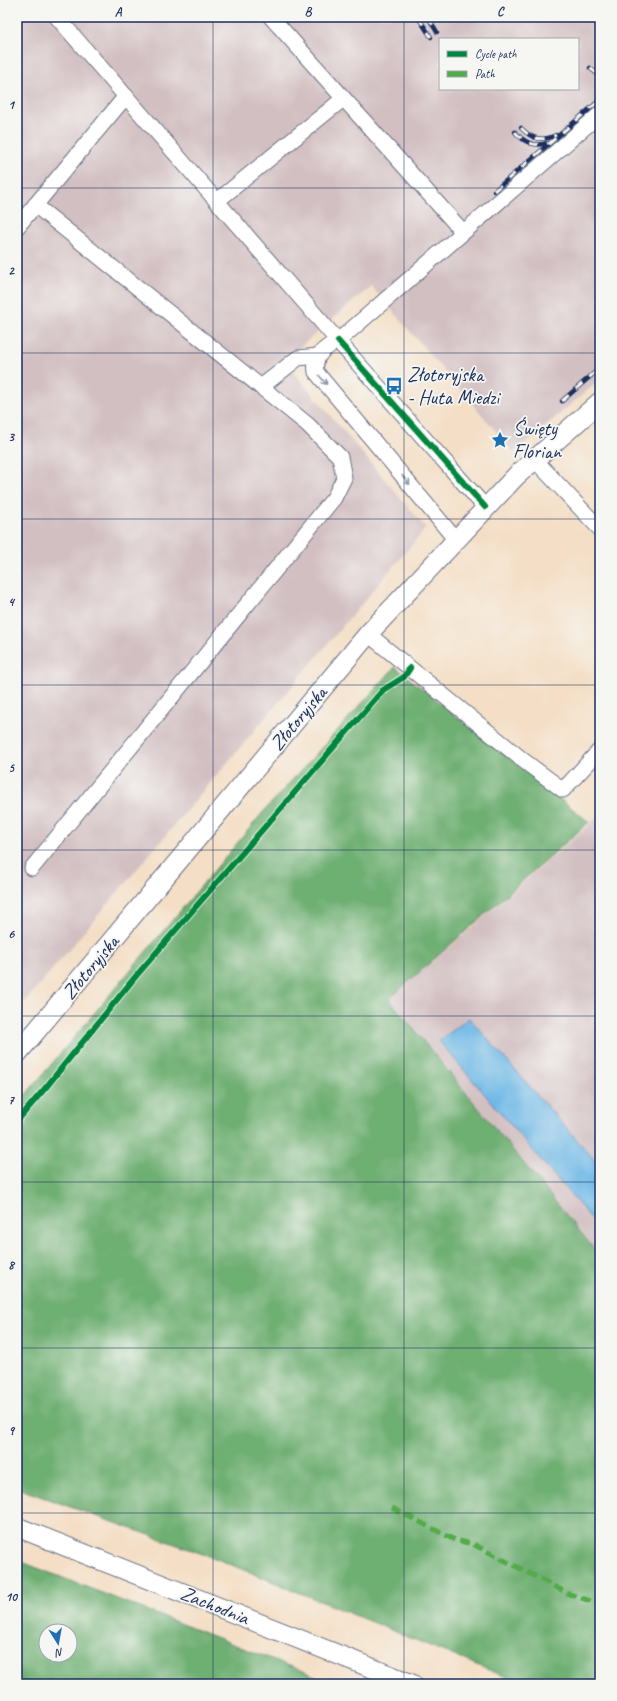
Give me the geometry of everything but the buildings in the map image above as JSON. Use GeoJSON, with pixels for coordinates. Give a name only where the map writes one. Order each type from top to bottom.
{"type":"FeatureCollection","features":[{"type":"Feature","properties":{"kind":"main road","name":"Złotoryjska"},"geometry":{"type":"LineString","coordinates":[[17,1054],[368,634],[485,507],[534,460],[600,402]]}},
{"type":"Feature","properties":{"kind":"main road","name":"Zachodnia"},"geometry":{"type":"LineString","coordinates":[[17,1526],[412,1684]]}},
{"type":"Feature","properties":{"kind":"street"},"geometry":{"type":"LineString","coordinates":[[57,17],[485,507]]}},
{"type":"Feature","properties":{"kind":"street"},"geometry":{"type":"LineString","coordinates":[[271,17],[463,232]]}},
{"type":"Feature","properties":{"kind":"street"},"geometry":{"type":"LineString","coordinates":[[17,227],[126,96]]}},
{"type":"Feature","properties":{"kind":"street"},"geometry":{"type":"LineString","coordinates":[[217,201],[343,99]]}},
{"type":"Feature","properties":{"kind":"street"},"geometry":{"type":"LineString","coordinates":[[456,540],[316,372],[314,364],[324,349],[338,340],[600,114]]}},
{"type":"Feature","properties":{"kind":"street"},"geometry":{"type":"LineString","coordinates":[[32,868],[334,498],[344,478],[340,457],[307,424],[35,205]]}},
{"type":"Feature","properties":{"kind":"street"},"geometry":{"type":"LineString","coordinates":[[260,387],[298,358],[318,356]]}},
{"type":"Feature","properties":{"kind":"street"},"geometry":{"type":"LineString","coordinates":[[534,460],[600,529]]}},
{"type":"Feature","properties":{"kind":"street"},"geometry":{"type":"LineString","coordinates":[[368,634],[524,761],[563,790],[600,750]]}},
{"type":"Feature","properties":{"kind":"shaded area"},"geometry":{"type":"Polygon","coordinates":[[[17,17],[600,17],[600,380],[514,452],[371,286],[284,361],[426,528],[17,1011],[17,17]]]}},
{"type":"Feature","properties":{"kind":"shaded area"},"geometry":{"type":"Polygon","coordinates":[[[600,815],[600,1255],[390,999],[600,815]]]}},
{"type":"Feature","properties":{"kind":"green space"},"geometry":{"type":"Polygon","coordinates":[[[395,667],[589,822],[389,999],[600,1256],[600,1684],[523,1684],[217,1559],[17,1488],[17,1105],[265,810],[395,667]]]}},
{"type":"Feature","properties":{"kind":"green space"},"geometry":{"type":"Polygon","coordinates":[[[17,1560],[336,1684],[17,1684],[17,1560]]]}},
{"type":"Feature","properties":{"kind":"water"},"geometry":{"type":"Polygon","coordinates":[[[469,1018],[600,1166],[600,1229],[439,1041],[469,1018]]]}},
{"type":"Feature","properties":{"kind":"railway"},"geometry":{"type":"LineString","coordinates":[[418,17],[431,37]]}},
{"type":"Feature","properties":{"kind":"railway"},"geometry":{"type":"LineString","coordinates":[[428,17],[437,32]]}},
{"type":"Feature","properties":{"kind":"railway"},"geometry":{"type":"LineString","coordinates":[[590,68],[600,76]]}},
{"type":"Feature","properties":{"kind":"railway"},"geometry":{"type":"LineString","coordinates":[[494,191],[600,100]]}},
{"type":"Feature","properties":{"kind":"railway"},"geometry":{"type":"LineString","coordinates":[[521,128],[529,135],[541,139],[556,135]]}},
{"type":"Feature","properties":{"kind":"railway"},"geometry":{"type":"LineString","coordinates":[[515,132],[522,139],[530,143],[538,145],[548,143]]}},
{"type":"Feature","properties":{"kind":"railway"},"geometry":{"type":"LineString","coordinates":[[562,401],[600,368]]}},
{"type":"Feature","properties":{"kind":"marked path"},"geometry":{"type":"LineString","coordinates":[[392,1508],[455,1540],[473,1544],[569,1594],[600,1604]]}},
{"type":"Feature","properties":{"kind":"cycle path"},"geometry":{"type":"LineString","coordinates":[[338,341],[485,507]]}},
{"type":"Feature","properties":{"kind":"cycle path"},"geometry":{"type":"LineString","coordinates":[[17,1121],[136,976],[383,690],[404,677],[410,668]]}},
{"type":"Feature","properties":{"kind":"place","name":"Złotoryjska - Huta Miedzi"},"geometry":{"type":"Point","coordinates":[394,386]}},
{"type":"Feature","properties":{"kind":"place","name":"Święty Florian"},"geometry":{"type":"Point","coordinates":[500,440]}}]}
